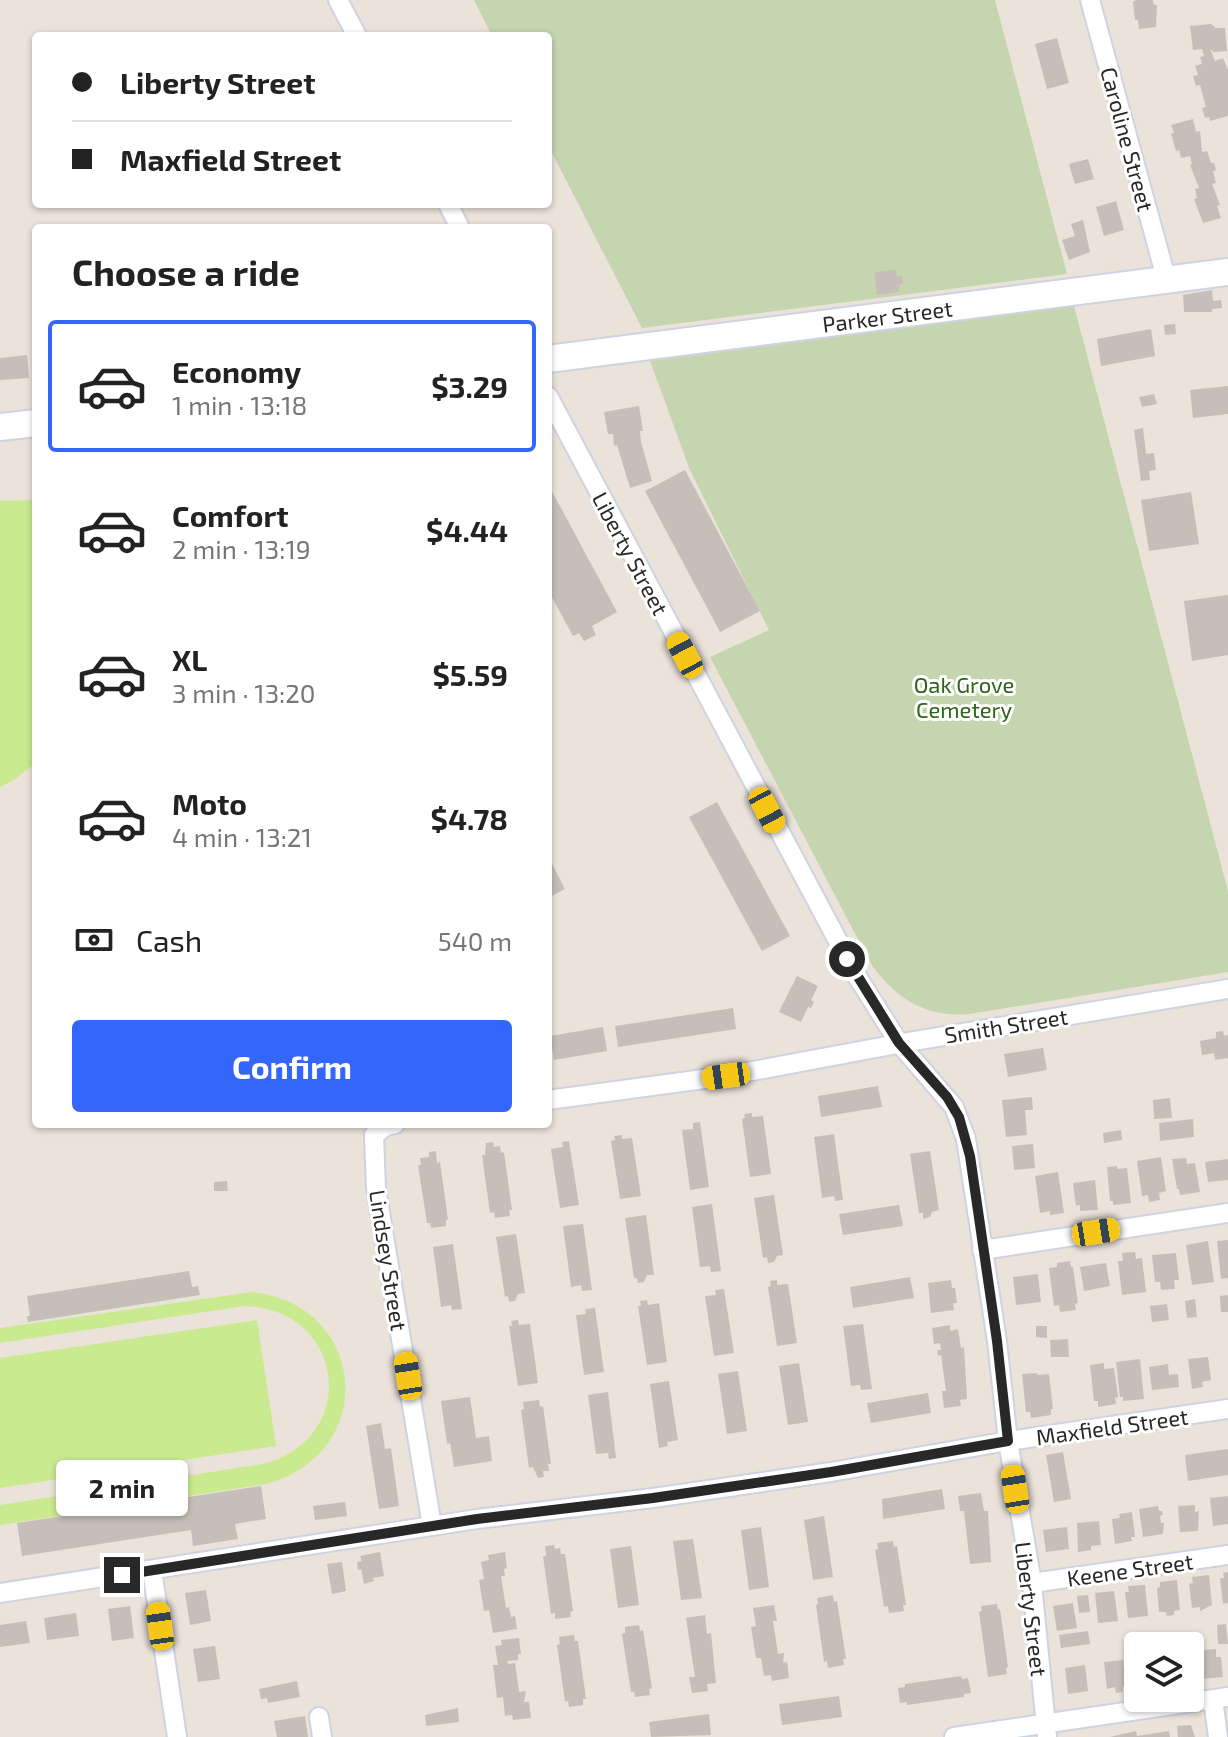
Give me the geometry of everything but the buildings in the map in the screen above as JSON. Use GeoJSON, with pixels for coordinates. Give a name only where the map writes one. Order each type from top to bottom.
{"type":"FeatureCollection","features":[{"type":"Feature","properties":{"kind":"main road","name":"Parker Street"},"geometry":{"type":"LineString","coordinates":[[552,358],[1228,272]]}},
{"type":"Feature","properties":{"kind":"main road"},"geometry":{"type":"LineString","coordinates":[[0,427],[32,423]]}},
{"type":"Feature","properties":{"kind":"street"},"geometry":{"type":"LineString","coordinates":[[338,0],[355,32]]}},
{"type":"Feature","properties":{"kind":"street","name":"Caroline Street"},"geometry":{"type":"LineString","coordinates":[[1090,0],[1166,278]]}},
{"type":"Feature","properties":{"kind":"street","name":"Liberty Street"},"geometry":{"type":"LineString","coordinates":[[552,404],[839,944],[899,1043],[947,1097],[959,1117],[970,1156],[1008,1441],[1032,1583],[1046,1730]]}},
{"type":"Feature","properties":{"kind":"street","name":"Smith Street"},"geometry":{"type":"LineString","coordinates":[[552,1099],[726,1076],[899,1043],[1228,989]]}},
{"type":"Feature","properties":{"kind":"street","name":"Lindsey Street"},"geometry":{"type":"LineString","coordinates":[[383,1128],[374,1135],[376,1188],[432,1526]]}},
{"type":"Feature","properties":{"kind":"street"},"geometry":{"type":"LineString","coordinates":[[982,1250],[1228,1213]]}},
{"type":"Feature","properties":{"kind":"street","name":"Maxfield Street"},"geometry":{"type":"LineString","coordinates":[[0,1593],[432,1526],[802,1476],[1008,1441],[1228,1409]]}},
{"type":"Feature","properties":{"kind":"street","name":"Keene Street"},"geometry":{"type":"LineString","coordinates":[[1032,1583],[1228,1555]]}},
{"type":"Feature","properties":{"kind":"street"},"geometry":{"type":"LineString","coordinates":[[152,1570],[177,1737]]}},
{"type":"Feature","properties":{"kind":"street"},"geometry":{"type":"LineString","coordinates":[[954,1737],[1046,1730],[1220,1698],[1218,1737]]}},
{"type":"Feature","properties":{"kind":"street"},"geometry":{"type":"LineString","coordinates":[[319,1717],[322,1737]]}},
{"type":"Feature","properties":{"kind":"green space"},"geometry":{"type":"Polygon","coordinates":[[[474,0],[995,0],[1067,274],[642,328],[552,153],[552,32],[490,32],[474,0]]]}},
{"type":"Feature","properties":{"kind":"green space","name":"Oak Grove Cemetery"},"geometry":{"type":"Polygon","coordinates":[[[1074,306],[1228,891],[1228,972],[969,1014],[939,1013],[901,996],[871,964],[710,657],[769,630],[690,470],[650,361],[1074,306]]]}},
{"type":"Feature","properties":{"kind":"green space"},"geometry":{"type":"Polygon","coordinates":[[[32,500],[32,766],[0,787],[0,501],[32,500]]]}},
{"type":"Feature","properties":{"kind":"green space"},"geometry":{"type":"Polygon","coordinates":[[[252,1292],[291,1303],[319,1323],[338,1351],[345,1382],[342,1413],[328,1443],[303,1468],[266,1484],[0,1525],[0,1505],[263,1464],[295,1450],[316,1429],[327,1404],[328,1376],[321,1350],[304,1328],[278,1312],[244,1306],[0,1343],[0,1328],[252,1292]]]}},
{"type":"Feature","properties":{"kind":"green space"},"geometry":{"type":"Polygon","coordinates":[[[257,1320],[276,1446],[0,1488],[0,1358],[257,1320]]]}},
{"type":"Feature","properties":{"kind":"route"},"geometry":{"type":"LineString","coordinates":[[122,1575],[477,1519],[831,1472],[1008,1441],[970,1156],[959,1117],[947,1097],[883,1021],[847,959]]}}]}
